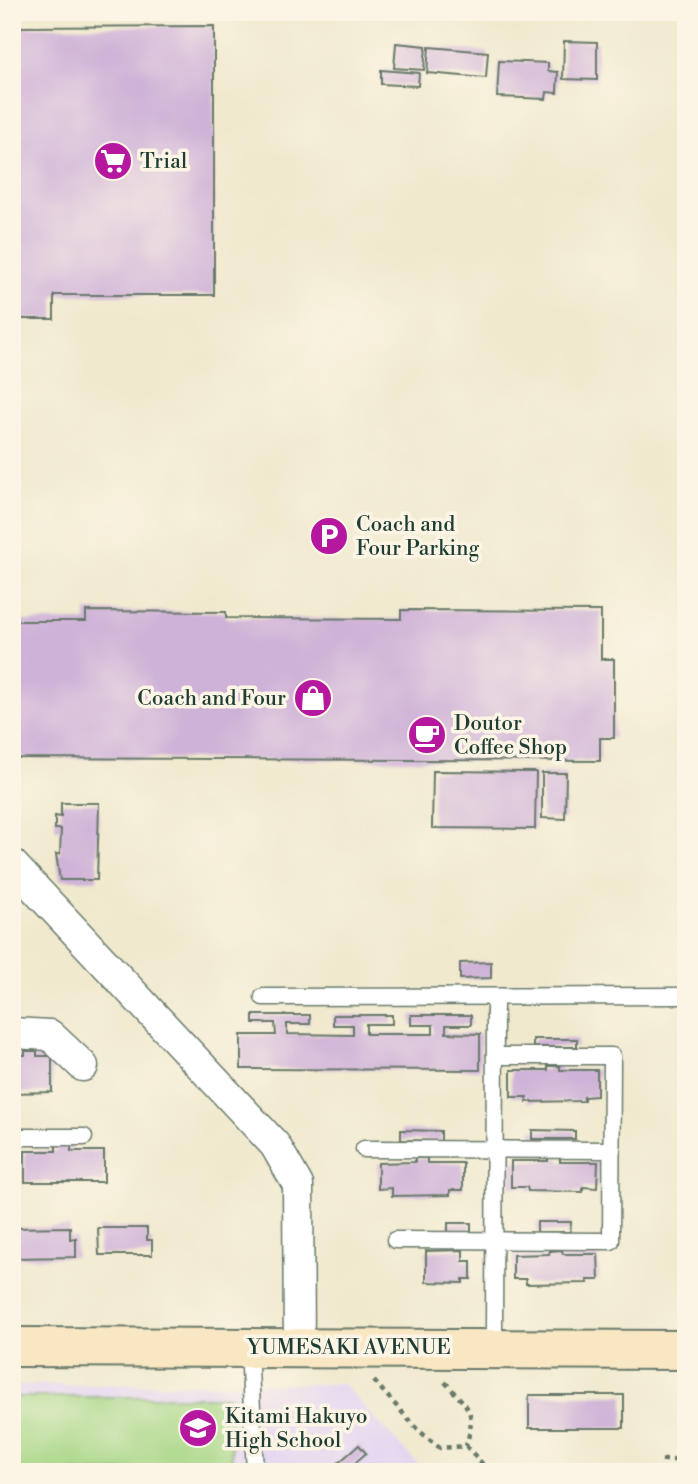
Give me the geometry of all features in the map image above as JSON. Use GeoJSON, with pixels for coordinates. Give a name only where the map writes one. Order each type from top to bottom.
{"type":"FeatureCollection","features":[{"type":"Feature","properties":{"kind":"street"},"geometry":{"type":"LineString","coordinates":[[12,864],[275,1145],[298,1185],[299,1346]]}},
{"type":"Feature","properties":{"kind":"street"},"geometry":{"type":"LineString","coordinates":[[12,1033],[50,1035],[83,1066]]}},
{"type":"Feature","properties":{"kind":"street","name":"YUMESAKI AVENUE"},"geometry":{"type":"LineString","coordinates":[[12,1347],[373,1346],[686,1350]]}},
{"type":"Feature","properties":{"kind":"lane"},"geometry":{"type":"LineString","coordinates":[[494,1348],[495,996]]}},
{"type":"Feature","properties":{"kind":"lane"},"geometry":{"type":"LineString","coordinates":[[263,997],[686,996]]}},
{"type":"Feature","properties":{"kind":"lane"},"geometry":{"type":"LineString","coordinates":[[395,1240],[611,1241],[612,1056],[495,1056]]}},
{"type":"Feature","properties":{"kind":"lane"},"geometry":{"type":"LineString","coordinates":[[12,1137],[84,1137]]}},
{"type":"Feature","properties":{"kind":"lane"},"geometry":{"type":"LineString","coordinates":[[365,1149],[612,1150]]}},
{"type":"Feature","properties":{"kind":"lane"},"geometry":{"type":"LineString","coordinates":[[249,1346],[255,1472]]}},
{"type":"Feature","properties":{"kind":"path"},"geometry":{"type":"LineString","coordinates":[[373,1346],[374,1384],[416,1429],[440,1448],[466,1446]]}},
{"type":"Feature","properties":{"kind":"path"},"geometry":{"type":"LineString","coordinates":[[445,1348],[445,1382],[468,1404],[474,1421],[466,1446]]}},
{"type":"Feature","properties":{"kind":"path"},"geometry":{"type":"LineString","coordinates":[[466,1446],[490,1472]]}},
{"type":"Feature","properties":{"kind":"path"},"geometry":{"type":"LineString","coordinates":[[664,1472],[664,1460],[686,1460]]}},
{"type":"Feature","properties":{"kind":"shaded area","name":"Kitami Hakuyo High School"},"geometry":{"type":"Polygon","coordinates":[[[343,1384],[425,1472],[12,1472],[12,1385],[343,1384]]]}},
{"type":"Feature","properties":{"kind":"green space"},"geometry":{"type":"Polygon","coordinates":[[[12,1397],[230,1397],[232,1472],[12,1472],[12,1397]]]}},
{"type":"Feature","properties":{"kind":"building","name":"Trial"},"geometry":{"type":"Polygon","coordinates":[[[214,26],[214,295],[54,295],[54,319],[12,319],[12,27],[214,26]]]}},
{"type":"Feature","properties":{"kind":"building"},"geometry":{"type":"Polygon","coordinates":[[[564,41],[597,42],[597,80],[563,79],[564,41]]]}},
{"type":"Feature","properties":{"kind":"building"},"geometry":{"type":"Polygon","coordinates":[[[396,43],[426,46],[424,70],[394,68],[396,43]]]}},
{"type":"Feature","properties":{"kind":"building"},"geometry":{"type":"Polygon","coordinates":[[[429,47],[488,52],[486,78],[427,73],[429,47]]]}},
{"type":"Feature","properties":{"kind":"building"},"geometry":{"type":"Polygon","coordinates":[[[499,61],[548,63],[548,71],[558,72],[557,93],[547,92],[546,99],[497,97],[499,61]]]}},
{"type":"Feature","properties":{"kind":"building"},"geometry":{"type":"Polygon","coordinates":[[[381,70],[419,73],[418,86],[381,84],[381,70]]]}},
{"type":"Feature","properties":{"kind":"building","name":"Coach and Four"},"geometry":{"type":"Polygon","coordinates":[[[401,610],[601,611],[601,659],[614,659],[614,738],[600,738],[600,761],[12,758],[12,621],[86,621],[86,611],[226,612],[226,618],[401,619],[401,610]]]}},
{"type":"Feature","properties":{"kind":"building"},"geometry":{"type":"Polygon","coordinates":[[[433,771],[536,772],[535,829],[432,828],[433,771]]]}},
{"type":"Feature","properties":{"kind":"building"},"geometry":{"type":"Polygon","coordinates":[[[542,773],[566,773],[565,819],[542,818],[542,773]]]}},
{"type":"Feature","properties":{"kind":"building"},"geometry":{"type":"Polygon","coordinates":[[[61,803],[99,803],[97,880],[60,880],[56,854],[60,854],[61,829],[55,829],[55,816],[61,817],[61,803]]]}},
{"type":"Feature","properties":{"kind":"building"},"geometry":{"type":"Polygon","coordinates":[[[491,962],[491,978],[460,979],[460,963],[491,962]]]}},
{"type":"Feature","properties":{"kind":"building"},"geometry":{"type":"Polygon","coordinates":[[[253,1015],[310,1015],[310,1024],[287,1024],[287,1034],[353,1035],[353,1025],[333,1025],[333,1015],[392,1015],[392,1024],[366,1024],[366,1034],[433,1034],[433,1025],[411,1025],[411,1015],[471,1015],[471,1025],[446,1025],[446,1033],[480,1034],[480,1070],[241,1069],[241,1035],[276,1035],[275,1023],[253,1023],[253,1015]]]}},
{"type":"Feature","properties":{"kind":"building"},"geometry":{"type":"Polygon","coordinates":[[[533,1039],[577,1039],[577,1047],[533,1047],[533,1039]]]}},
{"type":"Feature","properties":{"kind":"building"},"geometry":{"type":"Polygon","coordinates":[[[25,1051],[37,1051],[37,1056],[52,1056],[52,1092],[12,1093],[12,1055],[25,1055],[25,1051]]]}},
{"type":"Feature","properties":{"kind":"building"},"geometry":{"type":"Polygon","coordinates":[[[548,1066],[560,1066],[560,1070],[597,1070],[597,1096],[584,1097],[584,1101],[527,1102],[527,1097],[511,1097],[511,1070],[548,1070],[548,1066]]]}},
{"type":"Feature","properties":{"kind":"building"},"geometry":{"type":"Polygon","coordinates":[[[401,1130],[441,1131],[441,1141],[401,1140],[401,1130]]]}},
{"type":"Feature","properties":{"kind":"building"},"geometry":{"type":"Polygon","coordinates":[[[532,1130],[575,1131],[575,1139],[532,1139],[532,1130]]]}},
{"type":"Feature","properties":{"kind":"building"},"geometry":{"type":"Polygon","coordinates":[[[56,1144],[71,1144],[71,1151],[104,1151],[104,1182],[25,1182],[25,1151],[56,1151],[56,1144]]]}},
{"type":"Feature","properties":{"kind":"building"},"geometry":{"type":"Polygon","coordinates":[[[415,1158],[427,1158],[427,1163],[463,1163],[463,1190],[450,1190],[450,1195],[392,1196],[392,1188],[378,1189],[378,1163],[415,1162],[415,1158]]]}},
{"type":"Feature","properties":{"kind":"building"},"geometry":{"type":"Polygon","coordinates":[[[548,1158],[560,1158],[560,1162],[598,1162],[597,1188],[583,1187],[583,1192],[528,1191],[527,1187],[511,1187],[511,1161],[548,1161],[548,1158]]]}},
{"type":"Feature","properties":{"kind":"building"},"geometry":{"type":"Polygon","coordinates":[[[537,1222],[571,1222],[570,1232],[537,1232],[537,1222]]]}},
{"type":"Feature","properties":{"kind":"building"},"geometry":{"type":"Polygon","coordinates":[[[448,1223],[471,1223],[471,1233],[448,1232],[448,1223]]]}},
{"type":"Feature","properties":{"kind":"building"},"geometry":{"type":"Polygon","coordinates":[[[70,1227],[70,1239],[76,1238],[76,1257],[12,1258],[12,1228],[70,1227]]]}},
{"type":"Feature","properties":{"kind":"building"},"geometry":{"type":"Polygon","coordinates":[[[98,1228],[147,1228],[147,1240],[152,1240],[152,1255],[99,1255],[98,1228]]]}},
{"type":"Feature","properties":{"kind":"building"},"geometry":{"type":"Polygon","coordinates":[[[463,1250],[463,1261],[471,1261],[471,1279],[463,1279],[463,1283],[426,1282],[426,1251],[463,1250]]]}},
{"type":"Feature","properties":{"kind":"building"},"geometry":{"type":"Polygon","coordinates":[[[562,1250],[563,1254],[598,1254],[599,1280],[587,1280],[588,1283],[526,1284],[526,1279],[513,1279],[513,1255],[549,1254],[550,1251],[562,1250]]]}},
{"type":"Feature","properties":{"kind":"building"},"geometry":{"type":"Polygon","coordinates":[[[529,1395],[624,1395],[624,1428],[529,1428],[529,1395]]]}},
{"type":"Feature","properties":{"kind":"building"},"geometry":{"type":"Polygon","coordinates":[[[359,1445],[366,1453],[345,1472],[328,1472],[359,1445]]]}},
{"type":"Feature","properties":{"kind":"place","name":"Trial"},"geometry":{"type":"Point","coordinates":[113,161]}},
{"type":"Feature","properties":{"kind":"place","name":"Coach and Four Parking"},"geometry":{"type":"Point","coordinates":[329,536]}},
{"type":"Feature","properties":{"kind":"place","name":"Coach and Four"},"geometry":{"type":"Point","coordinates":[313,698]}},
{"type":"Feature","properties":{"kind":"place","name":"Doutor Coffee Shop"},"geometry":{"type":"Point","coordinates":[427,735]}},
{"type":"Feature","properties":{"kind":"place","name":"Kitami Hakuyo High School"},"geometry":{"type":"Point","coordinates":[198,1428]}}]}
